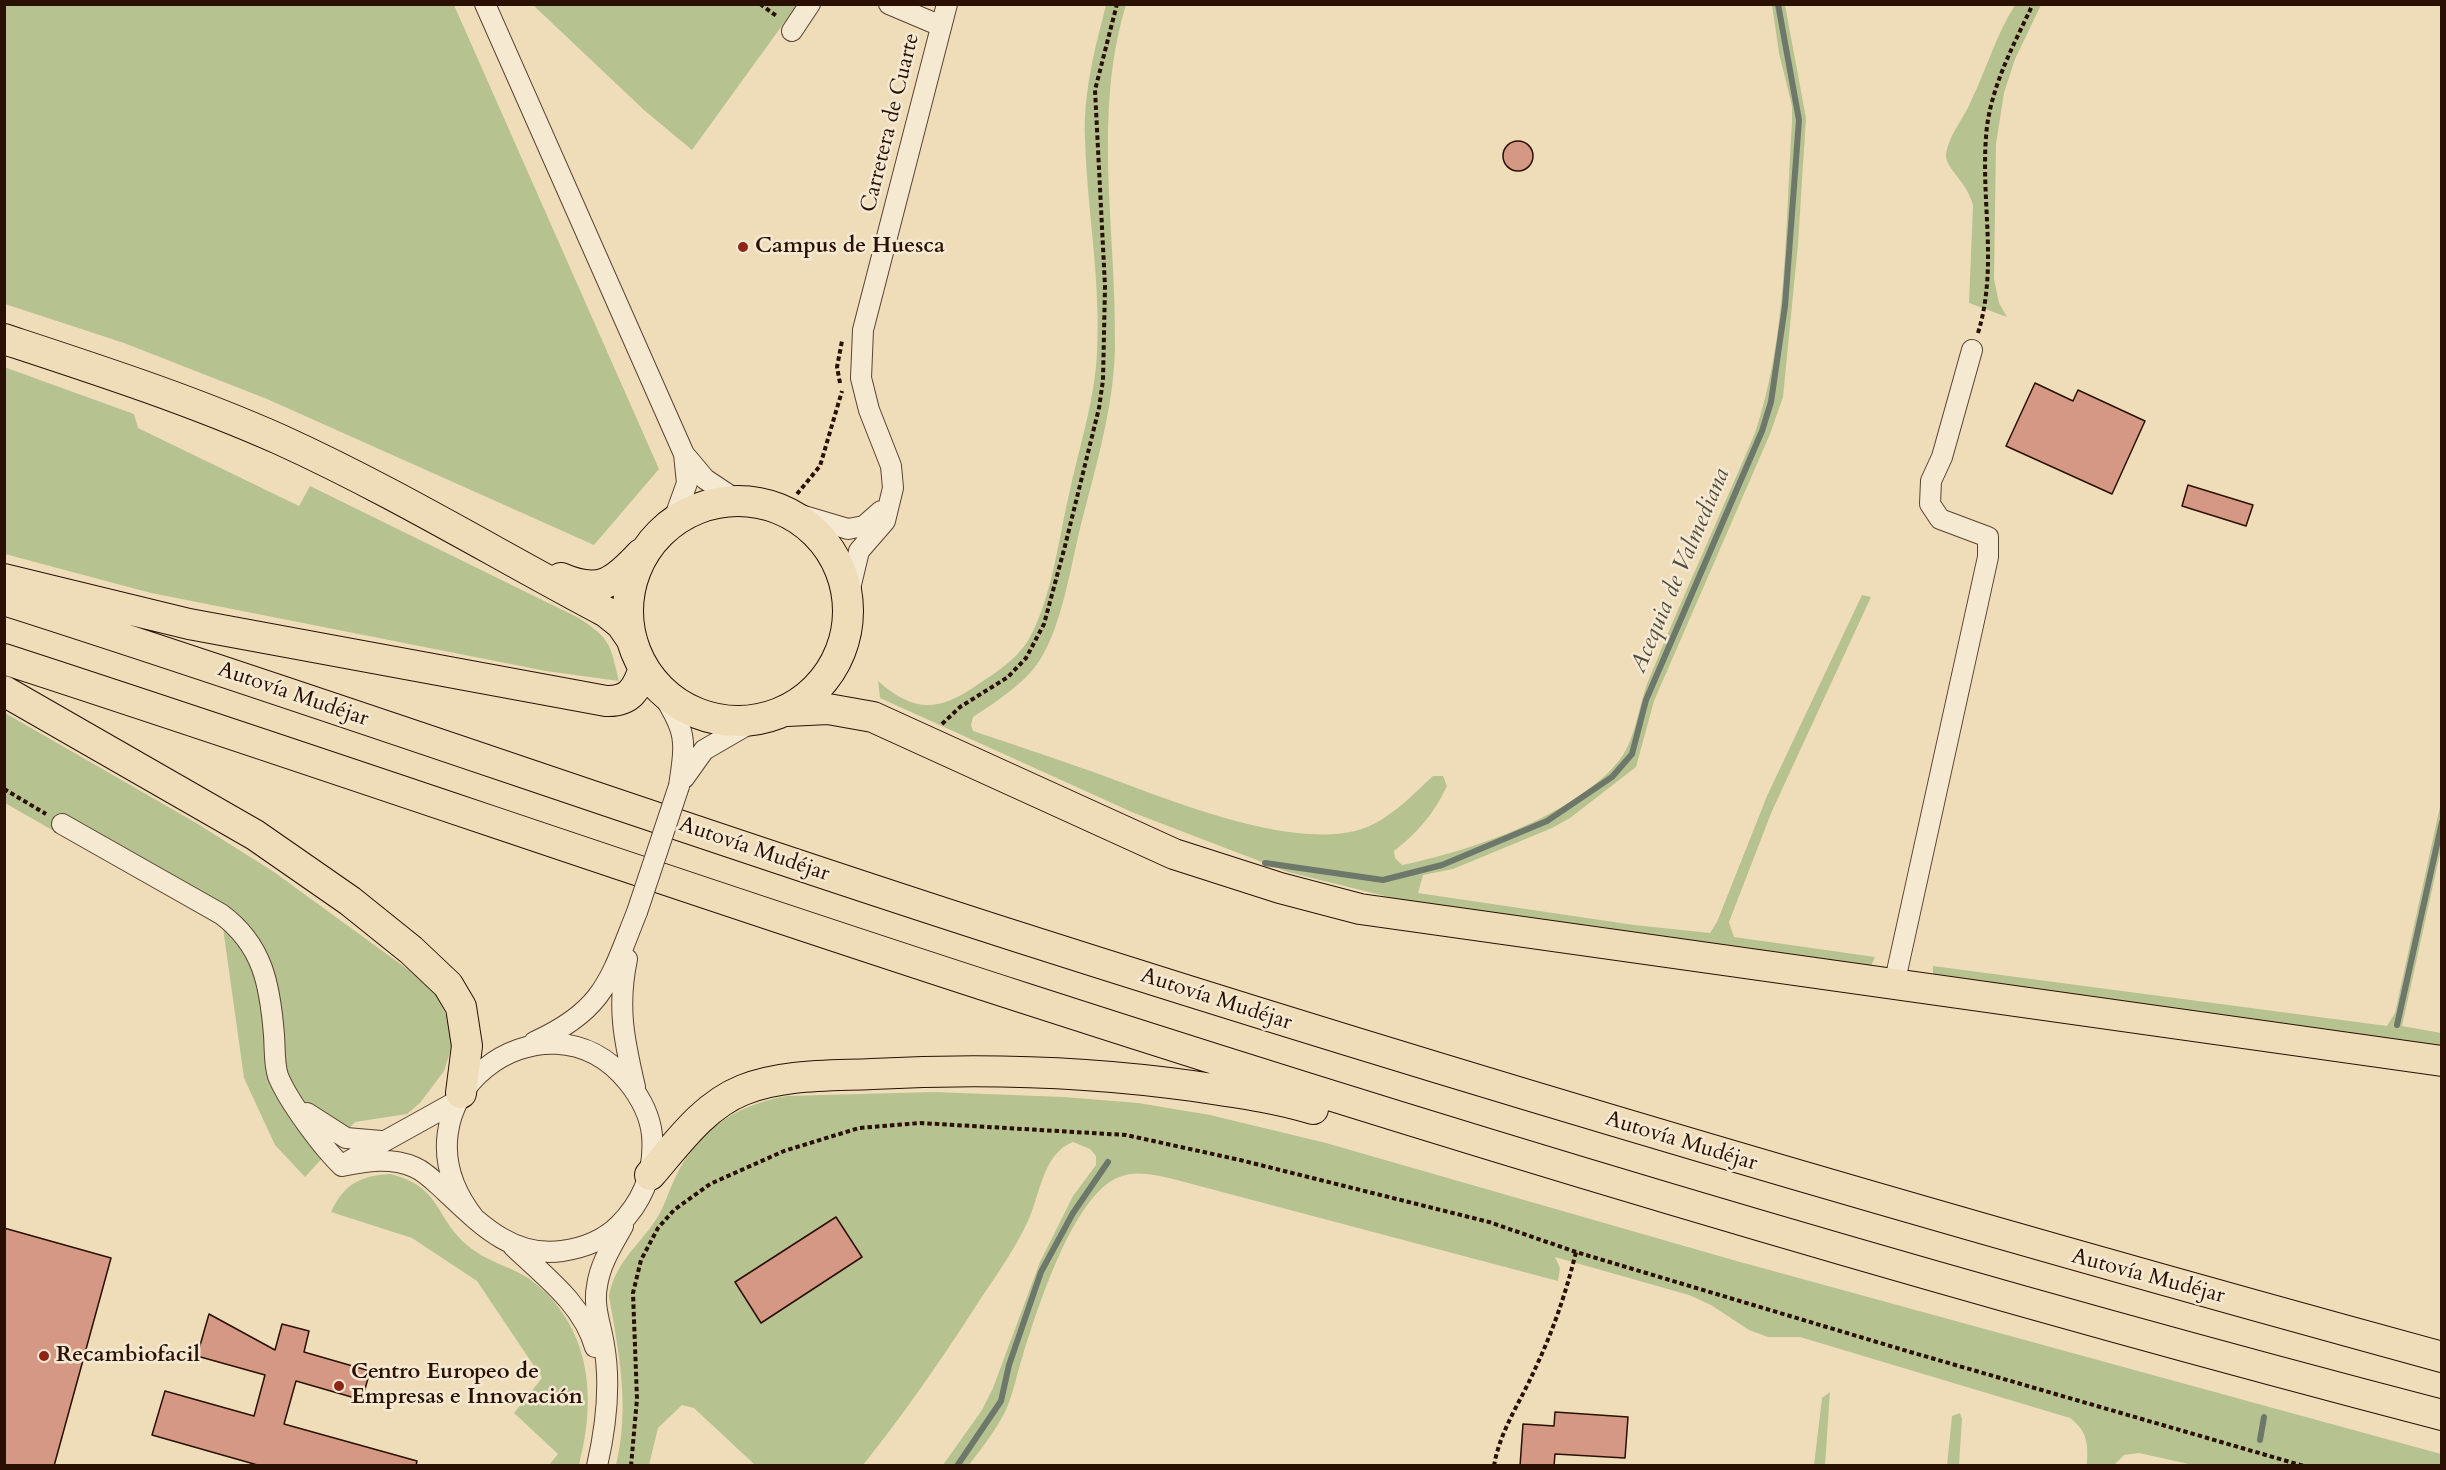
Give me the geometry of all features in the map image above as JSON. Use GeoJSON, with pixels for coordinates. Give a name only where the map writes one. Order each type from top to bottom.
{"type":"FeatureCollection","features":[{"type":"Feature","properties":{"kind":"highway"},"geometry":{"type":"LineString","coordinates":[[4,339],[146,385],[241,422],[328,463],[493,548],[614,617],[632,640],[652,678],[673,700],[703,716],[720,720],[754,721],[787,711],[828,709],[873,717],[1174,854],[1280,888],[1349,906],[1448,922],[2442,1061]]}},
{"type":"Feature","properties":{"kind":"highway"},"geometry":{"type":"LineString","coordinates":[[493,548],[586,586],[607,583],[623,574],[673,522],[704,506],[738,501],[783,503],[824,542],[840,568],[848,597],[846,635],[834,668],[814,693],[787,711]]}},
{"type":"Feature","properties":{"kind":"highway"},"geometry":{"type":"LineString","coordinates":[[632,640],[628,607],[630,590],[634,574],[650,545]]}},
{"type":"Feature","properties":{"kind":"highway"},"geometry":{"type":"LineString","coordinates":[[4,579],[189,624],[606,701],[625,699],[638,686],[652,678]]}},
{"type":"Feature","properties":{"kind":"highway","name":"Autovía Mudéjar"},"geometry":{"type":"LineString","coordinates":[[4,600],[809,869],[1299,1026],[2049,1250],[2442,1357]]}},
{"type":"Feature","properties":{"kind":"highway"},"geometry":{"type":"LineString","coordinates":[[841,653],[849,687],[873,717]]}},
{"type":"Feature","properties":{"kind":"highway"},"geometry":{"type":"LineString","coordinates":[[4,659],[981,984],[1368,1107],[2048,1307],[2442,1415]]}},
{"type":"Feature","properties":{"kind":"highway"},"geometry":{"type":"LineString","coordinates":[[4,691],[255,835],[327,884],[411,950],[448,985],[461,1007],[467,1046],[459,1097]]}},
{"type":"Feature","properties":{"kind":"highway"},"geometry":{"type":"LineString","coordinates":[[650,1175],[690,1128],[721,1102],[742,1090],[761,1084],[809,1077],[947,1070],[1037,1071],[1126,1078],[1234,1092],[1331,1114],[1368,1107]]}},
{"type":"Feature","properties":{"kind":"street"},"geometry":{"type":"LineString","coordinates":[[485,4],[684,454],[705,479],[738,501]]}},
{"type":"Feature","properties":{"kind":"street"},"geometry":{"type":"LineString","coordinates":[[792,31],[810,4]]}},
{"type":"Feature","properties":{"kind":"street"},"geometry":{"type":"LineString","coordinates":[[889,4],[941,26]]}},
{"type":"Feature","properties":{"kind":"street","name":"Carretera de Cuarte"},"geometry":{"type":"LineString","coordinates":[[892,497],[891,466],[869,410],[861,378],[861,345],[947,4]]}},
{"type":"Feature","properties":{"kind":"street"},"geometry":{"type":"LineString","coordinates":[[1894,985],[1988,557],[1988,537],[1940,519],[1930,504],[1931,481],[1942,457],[1972,350]]}},
{"type":"Feature","properties":{"kind":"street"},"geometry":{"type":"LineString","coordinates":[[673,522],[687,483],[684,454]]}},
{"type":"Feature","properties":{"kind":"street"},"geometry":{"type":"LineString","coordinates":[[783,503],[848,529],[864,526],[892,497]]}},
{"type":"Feature","properties":{"kind":"street"},"geometry":{"type":"LineString","coordinates":[[848,597],[859,552],[885,521],[892,497]]}},
{"type":"Feature","properties":{"kind":"street"},"geometry":{"type":"LineString","coordinates":[[342,1166],[459,1097],[487,1065],[567,1026],[592,1006],[608,984],[637,912],[679,786],[685,744],[678,722],[652,678]]}},
{"type":"Feature","properties":{"kind":"street"},"geometry":{"type":"LineString","coordinates":[[679,786],[704,750],[754,721]]}},
{"type":"Feature","properties":{"kind":"street"},"geometry":{"type":"LineString","coordinates":[[62,824],[221,914],[242,931],[256,952],[266,977],[276,1064],[286,1091],[312,1130],[342,1166]]}},
{"type":"Feature","properties":{"kind":"street"},"geometry":{"type":"LineString","coordinates":[[597,1466],[605,1423],[606,1383],[604,1345],[596,1303],[596,1289],[604,1259],[642,1195],[650,1175],[652,1132],[637,1092],[621,1024],[620,1003],[637,912]]}},
{"type":"Feature","properties":{"kind":"street"},"geometry":{"type":"LineString","coordinates":[[521,1048],[543,1045],[565,1046],[586,1051],[606,1061],[623,1075],[637,1092]]}},
{"type":"Feature","properties":{"kind":"street"},"geometry":{"type":"LineString","coordinates":[[286,1091],[315,1119],[336,1134],[346,1138],[383,1142]]}},
{"type":"Feature","properties":{"kind":"street"},"geometry":{"type":"LineString","coordinates":[[459,1097],[448,1131],[447,1163],[462,1203],[475,1219]]}},
{"type":"Feature","properties":{"kind":"street"},"geometry":{"type":"LineString","coordinates":[[342,1166],[377,1160],[412,1166],[428,1175],[491,1233],[511,1244],[558,1287],[578,1311],[594,1342],[606,1383]]}},
{"type":"Feature","properties":{"kind":"street"},"geometry":{"type":"LineString","coordinates":[[511,1244],[554,1252],[575,1249],[596,1241],[630,1214]]}},
{"type":"Feature","properties":{"kind":"path"},"geometry":{"type":"LineString","coordinates":[[930,744],[948,717],[1008,677],[1026,658],[1044,624],[1054,593],[1099,408],[1103,380],[1105,295],[1095,90],[1117,4]]}},
{"type":"Feature","properties":{"kind":"path"},"geometry":{"type":"LineString","coordinates":[[1972,350],[1986,300],[1989,225],[1986,136],[1991,105],[2001,75],[2033,4]]}},
{"type":"Feature","properties":{"kind":"path"},"geometry":{"type":"LineString","coordinates":[[783,503],[820,466],[842,400],[843,392],[837,367],[844,333]]}},
{"type":"Feature","properties":{"kind":"path"},"geometry":{"type":"LineString","coordinates":[[4,789],[62,824]]}},
{"type":"Feature","properties":{"kind":"path"},"geometry":{"type":"LineString","coordinates":[[631,1466],[636,1399],[633,1293],[641,1260],[658,1228],[674,1210],[710,1184],[784,1151],[858,1128],[920,1124],[1126,1135],[1240,1160],[1489,1222],[1576,1252],[2304,1466]]}},
{"type":"Feature","properties":{"kind":"path"},"geometry":{"type":"LineString","coordinates":[[1494,1466],[1507,1424],[1546,1346],[1567,1290],[1576,1252]]}},
{"type":"Feature","properties":{"kind":"green space"},"geometry":{"type":"Polygon","coordinates":[[[5,4],[454,5],[659,469],[594,545],[267,399],[124,343],[5,304],[5,4]]]}},
{"type":"Feature","properties":{"kind":"green space"},"geometry":{"type":"Polygon","coordinates":[[[533,5],[797,5],[692,150],[644,110],[533,5]]]}},
{"type":"Feature","properties":{"kind":"green space"},"geometry":{"type":"Polygon","coordinates":[[[1106,5],[1126,5],[1116,47],[1110,89],[1108,131],[1115,347],[1107,419],[1066,590],[1048,645],[1040,660],[1024,679],[973,717],[971,725],[973,731],[1191,808],[1261,827],[1295,833],[1326,834],[1355,831],[1367,827],[1388,816],[1433,776],[1443,776],[1447,786],[1431,814],[1394,851],[1395,858],[1402,865],[1458,851],[1518,829],[1574,800],[1597,782],[1617,763],[1633,734],[1645,689],[1755,433],[1766,396],[1774,358],[1783,280],[1792,123],[1792,106],[1779,53],[1772,5],[1785,5],[1806,118],[1798,244],[1783,397],[1770,434],[1654,701],[1636,767],[1570,818],[1552,828],[1453,869],[1423,875],[1418,893],[1634,925],[1710,933],[1717,922],[1767,796],[1862,595],[1871,597],[1772,811],[1729,922],[1734,937],[1875,957],[1871,966],[1405,901],[1288,872],[1134,813],[880,698],[878,681],[890,691],[912,703],[934,705],[958,697],[995,673],[1017,654],[1029,639],[1044,605],[1096,369],[1097,299],[1086,166],[1085,122],[1091,71],[1106,5]]]}},
{"type":"Feature","properties":{"kind":"green space"},"geometry":{"type":"Polygon","coordinates":[[[2015,5],[2041,5],[2015,59],[2004,93],[1996,144],[1994,279],[1999,303],[2007,317],[1969,303],[1973,206],[1967,191],[1949,165],[1946,155],[1950,141],[1977,89],[2002,28],[2015,5]]]}},
{"type":"Feature","properties":{"kind":"green space"},"geometry":{"type":"Polygon","coordinates":[[[4,367],[134,414],[138,428],[299,506],[310,486],[579,618],[598,632],[608,644],[619,681],[546,671],[151,593],[5,554],[4,367]]]}},
{"type":"Feature","properties":{"kind":"green space"},"geometry":{"type":"Polygon","coordinates":[[[5,713],[198,824],[274,872],[410,971],[436,995],[447,1017],[452,1046],[444,1071],[420,1103],[407,1114],[355,1122],[305,1177],[275,1145],[244,1078],[223,928],[5,803],[5,713]]]}},
{"type":"Feature","properties":{"kind":"green space"},"geometry":{"type":"Polygon","coordinates":[[[2441,802],[2441,849],[2402,1026],[2441,1033],[2441,1048],[1933,977],[1933,966],[2387,1026],[2395,1013],[2441,802]]]}},
{"type":"Feature","properties":{"kind":"green space"},"geometry":{"type":"Polygon","coordinates":[[[934,1092],[1064,1097],[1138,1103],[1210,1115],[1326,1143],[1733,1260],[2441,1454],[2441,1465],[2198,1466],[2139,1453],[2124,1455],[2114,1465],[2087,1465],[2084,1433],[2070,1418],[1800,1337],[1768,1337],[1749,1330],[1711,1305],[1689,1295],[1555,1257],[1560,1268],[1558,1281],[1173,1179],[1139,1174],[1119,1177],[1102,1188],[1087,1206],[1072,1229],[1047,1284],[1005,1412],[969,1465],[943,1465],[982,1410],[993,1388],[1040,1262],[1073,1196],[1096,1165],[1096,1156],[1090,1149],[1073,1142],[1063,1148],[1048,1166],[1027,1223],[1002,1267],[948,1349],[863,1465],[755,1465],[694,1408],[682,1405],[658,1428],[649,1465],[616,1465],[623,1401],[609,1296],[612,1284],[616,1273],[628,1255],[657,1218],[685,1159],[696,1145],[708,1132],[735,1113],[768,1100],[786,1096],[934,1092]]]}},
{"type":"Feature","properties":{"kind":"green space"},"geometry":{"type":"Polygon","coordinates":[[[390,1174],[419,1186],[428,1194],[456,1234],[467,1245],[482,1256],[531,1280],[551,1298],[566,1319],[577,1341],[588,1389],[588,1414],[579,1465],[549,1465],[558,1454],[514,1413],[542,1378],[477,1281],[412,1238],[331,1212],[341,1195],[354,1183],[370,1177],[390,1174]]]}},
{"type":"Feature","properties":{"kind":"green space"},"geometry":{"type":"Polygon","coordinates":[[[1830,1392],[1825,1465],[1814,1465],[1822,1398],[1830,1392]]]}},
{"type":"Feature","properties":{"kind":"green space"},"geometry":{"type":"Polygon","coordinates":[[[1960,1413],[1962,1419],[1959,1465],[1947,1465],[1952,1416],[1960,1413]]]}},
{"type":"Feature","properties":{"kind":"building"},"geometry":{"type":"Polygon","coordinates":[[[1518,141],[1524,142],[1532,150],[1532,162],[1524,170],[1518,171],[1512,170],[1504,162],[1503,156],[1504,150],[1512,142],[1518,141]]]}},
{"type":"Feature","properties":{"kind":"building"},"geometry":{"type":"Polygon","coordinates":[[[2035,383],[2073,401],[2078,390],[2145,421],[2112,494],[2006,446],[2035,383]]]}},
{"type":"Feature","properties":{"kind":"building"},"geometry":{"type":"Polygon","coordinates":[[[2188,485],[2253,505],[2246,526],[2182,506],[2188,485]]]}},
{"type":"Feature","properties":{"kind":"building"},"geometry":{"type":"Polygon","coordinates":[[[836,1217],[862,1257],[761,1323],[735,1282],[836,1217]]]}},
{"type":"Feature","properties":{"kind":"building","name":"Recambiofacil"},"geometry":{"type":"Polygon","coordinates":[[[4,1228],[111,1258],[54,1466],[4,1466],[4,1228]]]}},
{"type":"Feature","properties":{"kind":"building","name":"Centro Europeo de Empresas e Innovación"},"geometry":{"type":"Polygon","coordinates":[[[209,1314],[275,1350],[282,1324],[309,1331],[304,1352],[370,1371],[362,1400],[296,1381],[284,1424],[417,1461],[416,1466],[261,1466],[152,1435],[165,1391],[254,1416],[265,1375],[197,1356],[209,1314]]]}},
{"type":"Feature","properties":{"kind":"building"},"geometry":{"type":"Polygon","coordinates":[[[1555,1412],[1628,1417],[1625,1458],[1555,1454],[1554,1466],[1520,1466],[1523,1424],[1554,1426],[1555,1412]]]}},
{"type":"Feature","properties":{"kind":"waterway","name":"Acequia de Valmediana"},"geometry":{"type":"LineString","coordinates":[[1265,863],[1383,880],[1442,865],[1547,821],[1612,777],[1632,754],[1646,700],[1762,431],[1771,402],[1785,306],[1799,120],[1778,4]]}},
{"type":"Feature","properties":{"kind":"waterway"},"geometry":{"type":"LineString","coordinates":[[2397,1025],[2442,822]]}},
{"type":"Feature","properties":{"kind":"waterway","name":"Acequia de Valmediana"},"geometry":{"type":"LineString","coordinates":[[957,1466],[1001,1401],[1009,1365],[1041,1272],[1073,1213],[1108,1162]]}},
{"type":"Feature","properties":{"kind":"waterway"},"geometry":{"type":"LineString","coordinates":[[2260,1440],[2264,1417]]}},
{"type":"Feature","properties":{"kind":"place","name":"Campus de Huesca"},"geometry":{"type":"Point","coordinates":[743,247]}},
{"type":"Feature","properties":{"kind":"place","name":"Recambiofacil"},"geometry":{"type":"Point","coordinates":[44,1356]}},
{"type":"Feature","properties":{"kind":"place","name":"Centro Europeo de Empresas e Innovación"},"geometry":{"type":"Point","coordinates":[339,1386]}}]}
